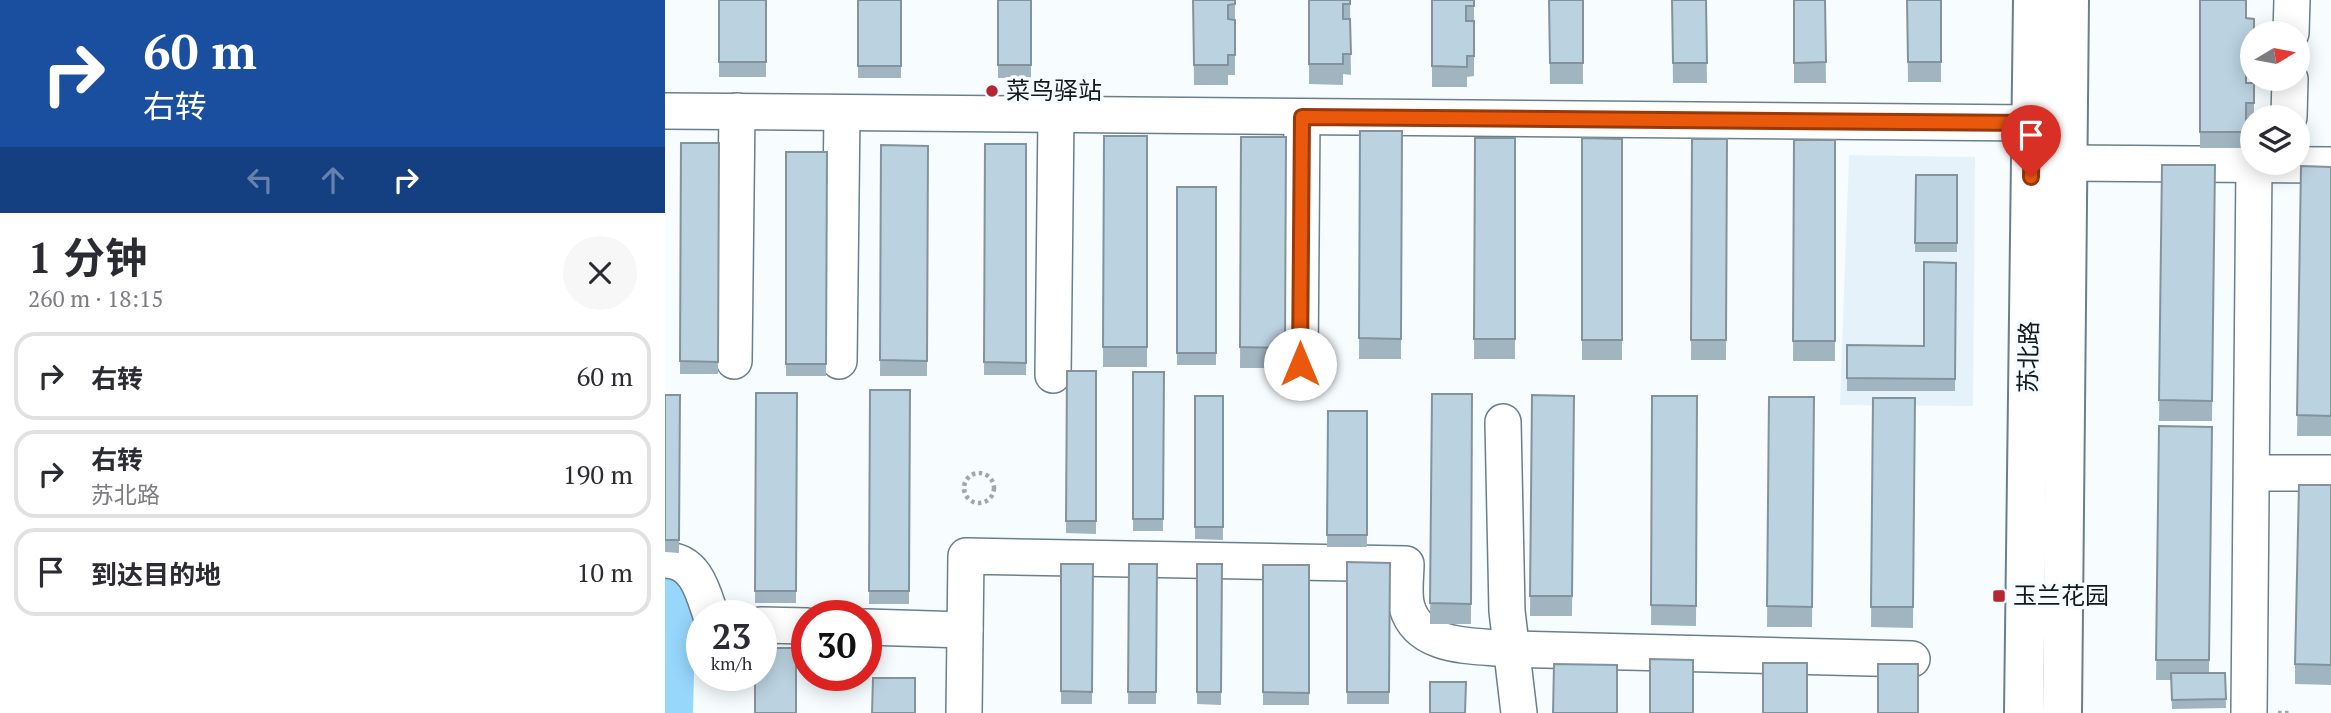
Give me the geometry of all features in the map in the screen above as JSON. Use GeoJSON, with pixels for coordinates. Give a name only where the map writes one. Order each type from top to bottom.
{"type":"FeatureCollection","features":[{"type":"Feature","properties":{"kind":"main road","name":"苏北路"},"geometry":{"type":"LineString","coordinates":[[2024,713],[2033,0]]}},
{"type":"Feature","properties":{"kind":"main road","name":"苏北路"},"geometry":{"type":"LineString","coordinates":[[2062,713],[2069,0]]}},
{"type":"Feature","properties":{"kind":"street"},"geometry":{"type":"LineString","coordinates":[[2291,21],[2292,0]]}},
{"type":"Feature","properties":{"kind":"street"},"geometry":{"type":"LineString","coordinates":[[665,111],[2032,123]]}},
{"type":"Feature","properties":{"kind":"street"},"geometry":{"type":"LineString","coordinates":[[734,361],[737,111]]}},
{"type":"Feature","properties":{"kind":"street"},"geometry":{"type":"LineString","coordinates":[[839,361],[842,113]]}},
{"type":"Feature","properties":{"kind":"street"},"geometry":{"type":"LineString","coordinates":[[1053,375],[1056,116]]}},
{"type":"Feature","properties":{"kind":"street"},"geometry":{"type":"LineString","coordinates":[[1300,364],[1302,117]]}},
{"type":"Feature","properties":{"kind":"street"},"geometry":{"type":"LineString","coordinates":[[2067,163],[2240,165]]}},
{"type":"Feature","properties":{"kind":"street"},"geometry":{"type":"LineString","coordinates":[[2310,165],[2331,165]]}},
{"type":"Feature","properties":{"kind":"street"},"geometry":{"type":"LineString","coordinates":[[2249,713],[2254,175]]}},
{"type":"Feature","properties":{"kind":"street"},"geometry":{"type":"LineString","coordinates":[[1503,422],[1509,649],[1519,713]]}},
{"type":"Feature","properties":{"kind":"street"},"geometry":{"type":"LineString","coordinates":[[2252,473],[2331,472]]}},
{"type":"Feature","properties":{"kind":"street"},"geometry":{"type":"LineString","coordinates":[[964,713],[966,556],[1406,564],[1406,606],[1415,625],[1427,636],[1446,642],[1509,649],[1912,659]]}},
{"type":"Feature","properties":{"kind":"street"},"geometry":{"type":"LineString","coordinates":[[665,560],[673,560],[690,569],[702,586],[706,600]]}},
{"type":"Feature","properties":{"kind":"street"},"geometry":{"type":"LineString","coordinates":[[882,627],[965,630]]}},
{"type":"Feature","properties":{"kind":"path"},"geometry":{"type":"LineString","coordinates":[[978,473],[988,475],[994,488],[991,496],[979,503],[970,499],[964,491],[969,477],[978,473]]}},
{"type":"Feature","properties":{"kind":"shaded area"},"geometry":{"type":"Polygon","coordinates":[[[1849,155],[1975,157],[1973,406],[1840,405],[1849,155]]]}},
{"type":"Feature","properties":{"kind":"shaded area"},"geometry":{"type":"Polygon","coordinates":[[[665,574],[675,576],[696,598],[686,600],[686,691],[694,691],[693,713],[665,713],[665,574]]]}},
{"type":"Feature","properties":{"kind":"building"},"geometry":{"type":"Polygon","coordinates":[[[719,0],[766,0],[766,62],[719,62],[719,0]]]}},
{"type":"Feature","properties":{"kind":"building"},"geometry":{"type":"Polygon","coordinates":[[[858,0],[901,0],[901,66],[858,66],[858,0]]]}},
{"type":"Feature","properties":{"kind":"building"},"geometry":{"type":"Polygon","coordinates":[[[998,0],[1031,0],[1031,65],[998,65],[998,0]]]}},
{"type":"Feature","properties":{"kind":"building"},"geometry":{"type":"Polygon","coordinates":[[[1193,0],[1235,0],[1235,4],[1228,5],[1228,19],[1235,20],[1235,55],[1228,55],[1228,65],[1194,65],[1193,0]]]}},
{"type":"Feature","properties":{"kind":"building"},"geometry":{"type":"Polygon","coordinates":[[[1309,0],[1350,0],[1350,4],[1343,4],[1343,19],[1350,19],[1351,54],[1343,54],[1343,64],[1309,64],[1309,0]]]}},
{"type":"Feature","properties":{"kind":"building"},"geometry":{"type":"Polygon","coordinates":[[[1432,0],[1474,0],[1474,6],[1466,6],[1466,21],[1474,21],[1474,56],[1467,56],[1467,67],[1432,66],[1432,0]]]}},
{"type":"Feature","properties":{"kind":"building"},"geometry":{"type":"Polygon","coordinates":[[[1549,0],[1583,0],[1583,63],[1550,63],[1549,0]]]}},
{"type":"Feature","properties":{"kind":"building"},"geometry":{"type":"Polygon","coordinates":[[[1672,0],[1706,0],[1707,63],[1673,63],[1672,0]]]}},
{"type":"Feature","properties":{"kind":"building"},"geometry":{"type":"Polygon","coordinates":[[[1794,0],[1825,0],[1826,62],[1794,63],[1794,0]]]}},
{"type":"Feature","properties":{"kind":"building"},"geometry":{"type":"Polygon","coordinates":[[[1907,0],[1941,0],[1941,62],[1908,62],[1907,0]]]}},
{"type":"Feature","properties":{"kind":"building"},"geometry":{"type":"Polygon","coordinates":[[[2200,0],[2246,0],[2246,18],[2254,21],[2240,21],[2240,91],[2254,91],[2254,103],[2240,105],[2240,132],[2200,132],[2200,0]]]}},
{"type":"Feature","properties":{"kind":"building"},"geometry":{"type":"Polygon","coordinates":[[[1360,131],[1402,131],[1401,339],[1359,338],[1360,131]]]}},
{"type":"Feature","properties":{"kind":"building"},"geometry":{"type":"Polygon","coordinates":[[[1104,136],[1147,136],[1147,347],[1103,347],[1104,136]]]}},
{"type":"Feature","properties":{"kind":"building"},"geometry":{"type":"Polygon","coordinates":[[[1241,137],[1286,137],[1285,348],[1240,347],[1241,137]]]}},
{"type":"Feature","properties":{"kind":"building"},"geometry":{"type":"Polygon","coordinates":[[[1475,138],[1515,138],[1515,339],[1474,339],[1475,138]]]}},
{"type":"Feature","properties":{"kind":"building"},"geometry":{"type":"Polygon","coordinates":[[[1582,138],[1622,139],[1622,340],[1582,340],[1582,138]]]}},
{"type":"Feature","properties":{"kind":"building"},"geometry":{"type":"Polygon","coordinates":[[[1692,139],[1727,139],[1726,340],[1691,340],[1692,139]]]}},
{"type":"Feature","properties":{"kind":"building"},"geometry":{"type":"Polygon","coordinates":[[[1794,140],[1835,140],[1835,341],[1793,341],[1794,140]]]}},
{"type":"Feature","properties":{"kind":"building"},"geometry":{"type":"Polygon","coordinates":[[[681,143],[719,143],[718,362],[680,361],[681,143]]]}},
{"type":"Feature","properties":{"kind":"building"},"geometry":{"type":"Polygon","coordinates":[[[985,144],[1026,144],[1026,363],[984,362],[985,144]]]}},
{"type":"Feature","properties":{"kind":"building"},"geometry":{"type":"Polygon","coordinates":[[[881,145],[928,146],[927,361],[880,360],[881,145]]]}},
{"type":"Feature","properties":{"kind":"building"},"geometry":{"type":"Polygon","coordinates":[[[786,152],[827,152],[826,364],[786,364],[786,152]]]}},
{"type":"Feature","properties":{"kind":"building"},"geometry":{"type":"Polygon","coordinates":[[[2162,165],[2215,165],[2212,401],[2159,400],[2162,165]]]}},
{"type":"Feature","properties":{"kind":"building"},"geometry":{"type":"Polygon","coordinates":[[[2310,166],[2331,167],[2331,416],[2297,415],[2301,175],[2310,175],[2310,166]]]}},
{"type":"Feature","properties":{"kind":"building"},"geometry":{"type":"Polygon","coordinates":[[[1916,175],[1957,175],[1957,243],[1915,243],[1916,175]]]}},
{"type":"Feature","properties":{"kind":"building"},"geometry":{"type":"Polygon","coordinates":[[[1177,187],[1216,187],[1216,353],[1177,353],[1177,187]]]}},
{"type":"Feature","properties":{"kind":"building"},"geometry":{"type":"Polygon","coordinates":[[[1924,262],[1956,263],[1955,379],[1847,378],[1847,345],[1924,346],[1924,262]]]}},
{"type":"Feature","properties":{"kind":"building"},"geometry":{"type":"Polygon","coordinates":[[[1067,371],[1096,371],[1096,521],[1066,521],[1067,371]]]}},
{"type":"Feature","properties":{"kind":"building"},"geometry":{"type":"Polygon","coordinates":[[[1133,372],[1164,372],[1163,519],[1133,519],[1133,372]]]}},
{"type":"Feature","properties":{"kind":"building"},"geometry":{"type":"Polygon","coordinates":[[[870,390],[910,390],[909,591],[869,591],[870,390]]]}},
{"type":"Feature","properties":{"kind":"building"},"geometry":{"type":"Polygon","coordinates":[[[756,393],[797,393],[796,591],[755,591],[756,393]]]}},
{"type":"Feature","properties":{"kind":"building"},"geometry":{"type":"Polygon","coordinates":[[[1432,394],[1472,394],[1471,604],[1430,603],[1432,394]]]}},
{"type":"Feature","properties":{"kind":"building"},"geometry":{"type":"Polygon","coordinates":[[[665,395],[680,395],[679,540],[665,540],[665,395]]]}},
{"type":"Feature","properties":{"kind":"building"},"geometry":{"type":"Polygon","coordinates":[[[1532,395],[1574,396],[1572,596],[1530,596],[1532,395]]]}},
{"type":"Feature","properties":{"kind":"building"},"geometry":{"type":"Polygon","coordinates":[[[1195,396],[1223,396],[1223,527],[1195,527],[1195,396]]]}},
{"type":"Feature","properties":{"kind":"building"},"geometry":{"type":"Polygon","coordinates":[[[1652,396],[1697,396],[1696,606],[1651,605],[1652,396]]]}},
{"type":"Feature","properties":{"kind":"building"},"geometry":{"type":"Polygon","coordinates":[[[1769,397],[1814,397],[1812,607],[1767,606],[1769,397]]]}},
{"type":"Feature","properties":{"kind":"building"},"geometry":{"type":"Polygon","coordinates":[[[1873,398],[1915,398],[1913,607],[1871,607],[1873,398]]]}},
{"type":"Feature","properties":{"kind":"building"},"geometry":{"type":"Polygon","coordinates":[[[1328,411],[1367,411],[1367,535],[1327,535],[1328,411]]]}},
{"type":"Feature","properties":{"kind":"building"},"geometry":{"type":"Polygon","coordinates":[[[2159,426],[2212,427],[2209,660],[2156,660],[2159,426]]]}},
{"type":"Feature","properties":{"kind":"building"},"geometry":{"type":"Polygon","coordinates":[[[2299,485],[2331,485],[2331,665],[2295,664],[2299,485]]]}},
{"type":"Feature","properties":{"kind":"building"},"geometry":{"type":"Polygon","coordinates":[[[1347,562],[1390,563],[1389,692],[1347,692],[1347,562]]]}},
{"type":"Feature","properties":{"kind":"building"},"geometry":{"type":"Polygon","coordinates":[[[1061,564],[1093,564],[1092,692],[1061,691],[1061,564]]]}},
{"type":"Feature","properties":{"kind":"building"},"geometry":{"type":"Polygon","coordinates":[[[1129,564],[1157,564],[1156,692],[1128,692],[1129,564]]]}},
{"type":"Feature","properties":{"kind":"building"},"geometry":{"type":"Polygon","coordinates":[[[1197,564],[1222,564],[1221,692],[1197,692],[1197,564]]]}},
{"type":"Feature","properties":{"kind":"building"},"geometry":{"type":"Polygon","coordinates":[[[1263,565],[1309,565],[1309,693],[1263,692],[1263,565]]]}},
{"type":"Feature","properties":{"kind":"building"},"geometry":{"type":"Polygon","coordinates":[[[777,648],[791,648],[791,691],[796,691],[796,713],[755,713],[755,691],[777,691],[777,648]]]}},
{"type":"Feature","properties":{"kind":"building"},"geometry":{"type":"Polygon","coordinates":[[[1650,659],[1693,660],[1693,713],[1650,713],[1650,659]]]}},
{"type":"Feature","properties":{"kind":"building"},"geometry":{"type":"Polygon","coordinates":[[[1763,663],[1807,663],[1807,713],[1763,713],[1763,663]]]}},
{"type":"Feature","properties":{"kind":"building"},"geometry":{"type":"Polygon","coordinates":[[[1554,664],[1617,665],[1617,713],[1553,713],[1554,664]]]}},
{"type":"Feature","properties":{"kind":"building"},"geometry":{"type":"Polygon","coordinates":[[[1878,664],[1918,664],[1918,713],[1878,713],[1878,664]]]}},
{"type":"Feature","properties":{"kind":"building"},"geometry":{"type":"Polygon","coordinates":[[[2171,673],[2225,673],[2226,699],[2172,700],[2171,673]]]}},
{"type":"Feature","properties":{"kind":"building"},"geometry":{"type":"Polygon","coordinates":[[[882,678],[915,678],[915,713],[872,713],[873,691],[882,691],[882,678]]]}},
{"type":"Feature","properties":{"kind":"building"},"geometry":{"type":"Polygon","coordinates":[[[1430,682],[1466,682],[1465,713],[1430,713],[1430,682]]]}},
{"type":"Feature","properties":{"kind":"place","name":"菜鸟驿站"},"geometry":{"type":"Point","coordinates":[992,91]}},
{"type":"Feature","properties":{"kind":"place","name":"玉兰花园"},"geometry":{"type":"Point","coordinates":[1999,596]}},
{"type":"Feature","properties":{"kind":"route"},"geometry":{"type":"LineString","coordinates":[[1300,364],[1302,117],[2032,123],[2031,177]]}}]}
